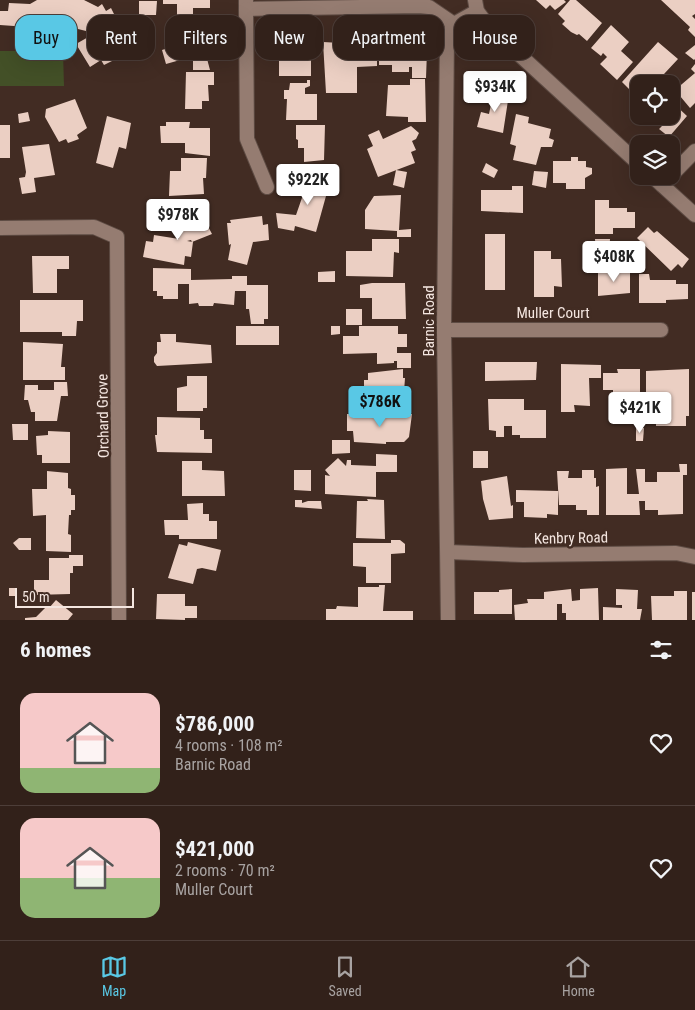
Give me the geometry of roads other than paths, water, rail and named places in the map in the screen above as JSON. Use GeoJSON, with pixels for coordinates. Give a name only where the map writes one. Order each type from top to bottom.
{"type":"FeatureCollection","features":[{"type":"Feature","properties":{"kind":"street"},"geometry":{"type":"LineString","coordinates":[[267,187],[247,139],[246,4],[420,6],[429,7],[454,24]]}},
{"type":"Feature","properties":{"kind":"street"},"geometry":{"type":"LineString","coordinates":[[464,15],[476,5],[489,27],[630,156]]}},
{"type":"Feature","properties":{"kind":"street","name":"Barnic Road"},"geometry":{"type":"LineString","coordinates":[[448,620],[444,330],[447,36],[454,24]]}},
{"type":"Feature","properties":{"kind":"street"},"geometry":{"type":"LineString","coordinates":[[680,163],[695,151]]}},
{"type":"Feature","properties":{"kind":"street"},"geometry":{"type":"LineString","coordinates":[[661,185],[695,215]]}},
{"type":"Feature","properties":{"kind":"street","name":"Orchard Grove"},"geometry":{"type":"LineString","coordinates":[[0,228],[94,227],[117,237],[119,620]]}},
{"type":"Feature","properties":{"kind":"street","name":"Muller Court"},"geometry":{"type":"LineString","coordinates":[[444,330],[661,330]]}},
{"type":"Feature","properties":{"kind":"street","name":"Kenbry Road"},"geometry":{"type":"LineString","coordinates":[[448,552],[522,554],[676,553],[695,556]]}}]}
